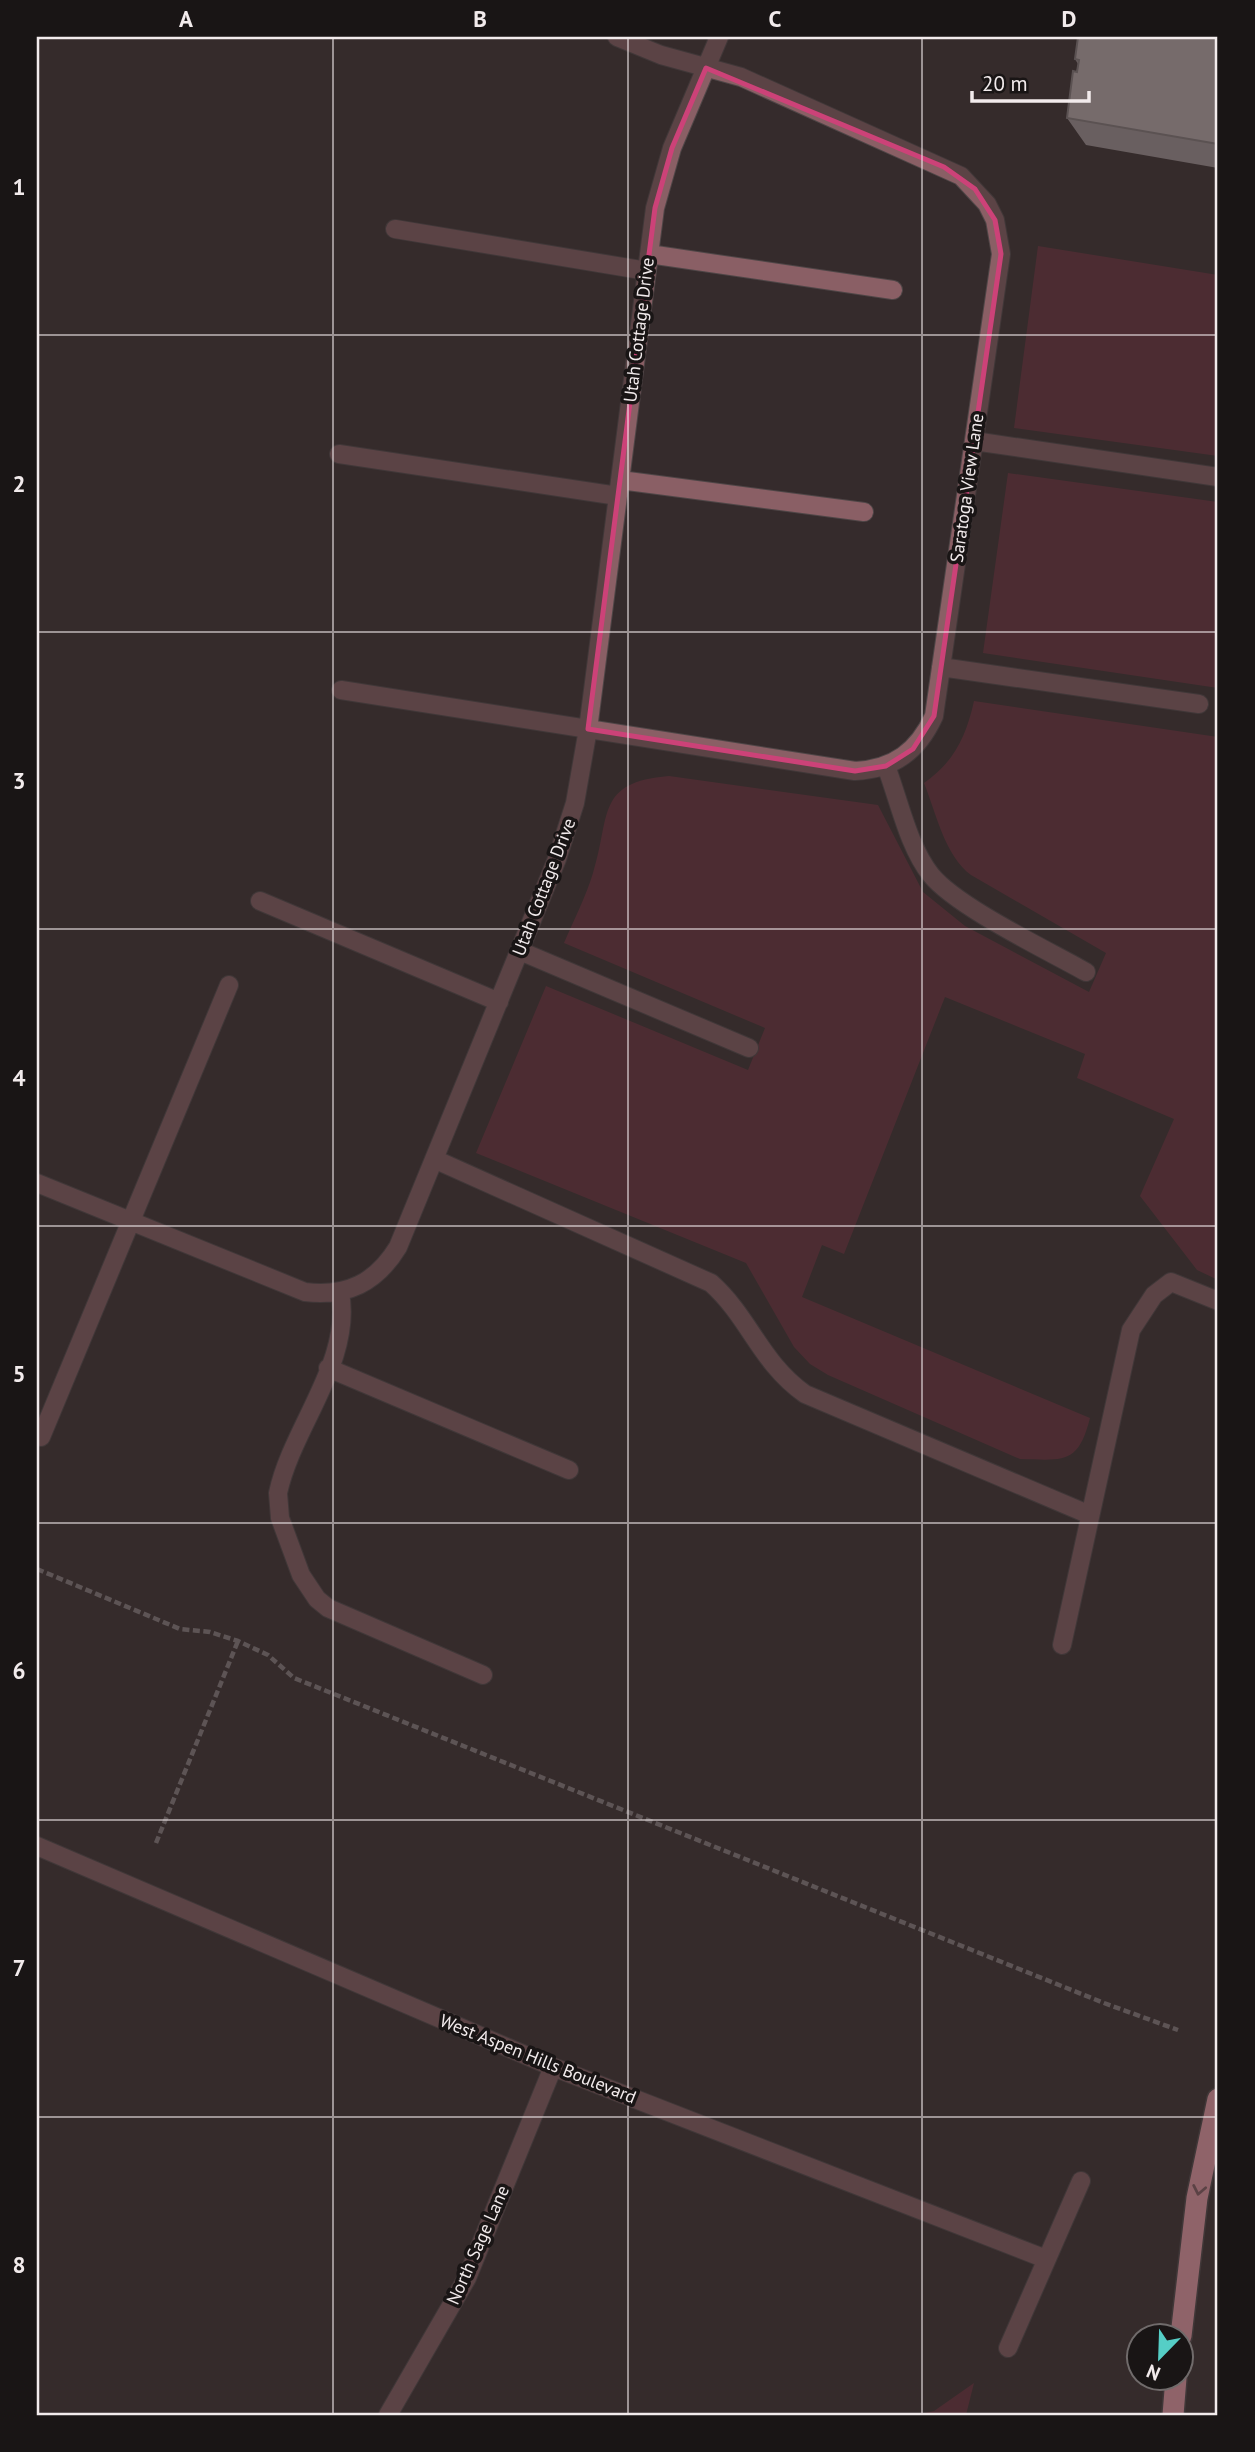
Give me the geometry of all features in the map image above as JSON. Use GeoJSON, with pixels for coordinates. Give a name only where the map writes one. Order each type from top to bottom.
{"type":"FeatureCollection","features":[{"type":"Feature","properties":{"kind":"highway"},"geometry":{"type":"LineString","coordinates":[[1183,2322],[1197,2198],[1218,2099]]}},
{"type":"Feature","properties":{"kind":"highway"},"geometry":{"type":"LineString","coordinates":[[1173,2415],[1175,2392]]}},
{"type":"Feature","properties":{"kind":"street","name":"Saratoga View Lane"},"geometry":{"type":"LineString","coordinates":[[341,690],[855,771],[886,766],[907,754],[925,734],[934,716],[1001,254],[995,220],[987,204],[961,176],[944,167],[741,77],[661,55],[617,37]]}},
{"type":"Feature","properties":{"kind":"street","name":"Utah Cottage Drive"},"geometry":{"type":"LineString","coordinates":[[37,1183],[283,1286],[305,1292],[340,1293],[374,1277],[388,1263],[398,1247],[567,831],[583,766],[648,263],[662,178],[719,37]]}},
{"type":"Feature","properties":{"kind":"street"},"geometry":{"type":"LineString","coordinates":[[395,229],[648,263],[893,290]]}},
{"type":"Feature","properties":{"kind":"street"},"geometry":{"type":"LineString","coordinates":[[974,441],[1218,477]]}},
{"type":"Feature","properties":{"kind":"street"},"geometry":{"type":"LineString","coordinates":[[339,454],[619,488],[864,512]]}},
{"type":"Feature","properties":{"kind":"street"},"geometry":{"type":"LineString","coordinates":[[941,667],[1199,704]]}},
{"type":"Feature","properties":{"kind":"street"},"geometry":{"type":"LineString","coordinates":[[886,766],[916,848],[931,875],[960,899],[1086,972]]}},
{"type":"Feature","properties":{"kind":"street"},"geometry":{"type":"LineString","coordinates":[[260,901],[499,1002]]}},
{"type":"Feature","properties":{"kind":"street"},"geometry":{"type":"LineString","coordinates":[[520,951],[749,1048]]}},
{"type":"Feature","properties":{"kind":"street"},"geometry":{"type":"LineString","coordinates":[[41,1437],[229,985]]}},
{"type":"Feature","properties":{"kind":"street"},"geometry":{"type":"LineString","coordinates":[[434,1159],[711,1283],[734,1306],[771,1364],[805,1394],[1090,1515]]}},
{"type":"Feature","properties":{"kind":"street"},"geometry":{"type":"LineString","coordinates":[[1062,1645],[1126,1349],[1140,1312],[1154,1295],[1171,1282],[1218,1301]]}},
{"type":"Feature","properties":{"kind":"street"},"geometry":{"type":"LineString","coordinates":[[340,1293],[343,1327],[278,1493],[280,1518],[301,1576],[312,1594],[328,1608],[482,1675]]}},
{"type":"Feature","properties":{"kind":"street"},"geometry":{"type":"LineString","coordinates":[[328,1368],[569,1471]]}},
{"type":"Feature","properties":{"kind":"street","name":"West Aspen Hills Boulevard"},"geometry":{"type":"LineString","coordinates":[[37,1846],[553,2067],[1046,2259]]}},
{"type":"Feature","properties":{"kind":"street","name":"North Sage Lane"},"geometry":{"type":"LineString","coordinates":[[388,2415],[467,2278],[553,2067]]}},
{"type":"Feature","properties":{"kind":"street"},"geometry":{"type":"LineString","coordinates":[[1008,2348],[1081,2181]]}},
{"type":"Feature","properties":{"kind":"path"},"geometry":{"type":"LineString","coordinates":[[37,1569],[180,1629],[210,1632],[238,1641],[268,1656],[294,1678],[1091,1998],[1178,2030]]}},
{"type":"Feature","properties":{"kind":"path"},"geometry":{"type":"LineString","coordinates":[[156,1843],[238,1641]]}},
{"type":"Feature","properties":{"kind":"highlighted area"},"geometry":{"type":"Polygon","coordinates":[[[706,68],[944,167],[975,189],[995,220],[1001,254],[934,716],[913,749],[886,766],[855,771],[588,729],[655,208],[672,148],[706,68]]]}},
{"type":"Feature","properties":{"kind":"shaded area"},"geometry":{"type":"Polygon","coordinates":[[[1038,246],[1218,275],[1218,456],[1014,428],[1038,246]]]}},
{"type":"Feature","properties":{"kind":"shaded area"},"geometry":{"type":"Polygon","coordinates":[[[1008,473],[1218,502],[1218,688],[983,653],[1008,473]]]}},
{"type":"Feature","properties":{"kind":"shaded area"},"geometry":{"type":"Polygon","coordinates":[[[974,701],[1218,737],[1218,1280],[1197,1270],[1140,1196],[1174,1119],[1077,1078],[1085,1054],[945,997],[844,1254],[822,1245],[802,1297],[1090,1418],[1074,1452],[1058,1459],[1020,1459],[828,1375],[810,1364],[794,1347],[746,1263],[476,1153],[546,986],[748,1070],[765,1028],[564,943],[590,882],[610,805],[617,794],[628,786],[645,780],[669,776],[878,805],[923,892],[965,926],[1089,992],[1106,953],[971,875],[954,857],[942,833],[924,783],[943,766],[957,748],[974,701]]]}},
{"type":"Feature","properties":{"kind":"shaded area"},"geometry":{"type":"Polygon","coordinates":[[[974,2383],[966,2415],[916,2415],[934,2411],[974,2383]]]}},
{"type":"Feature","properties":{"kind":"building"},"geometry":{"type":"Polygon","coordinates":[[[1078,37],[1218,37],[1218,144],[1067,118],[1073,71],[1077,72],[1079,60],[1075,59],[1078,37]]]}}]}
